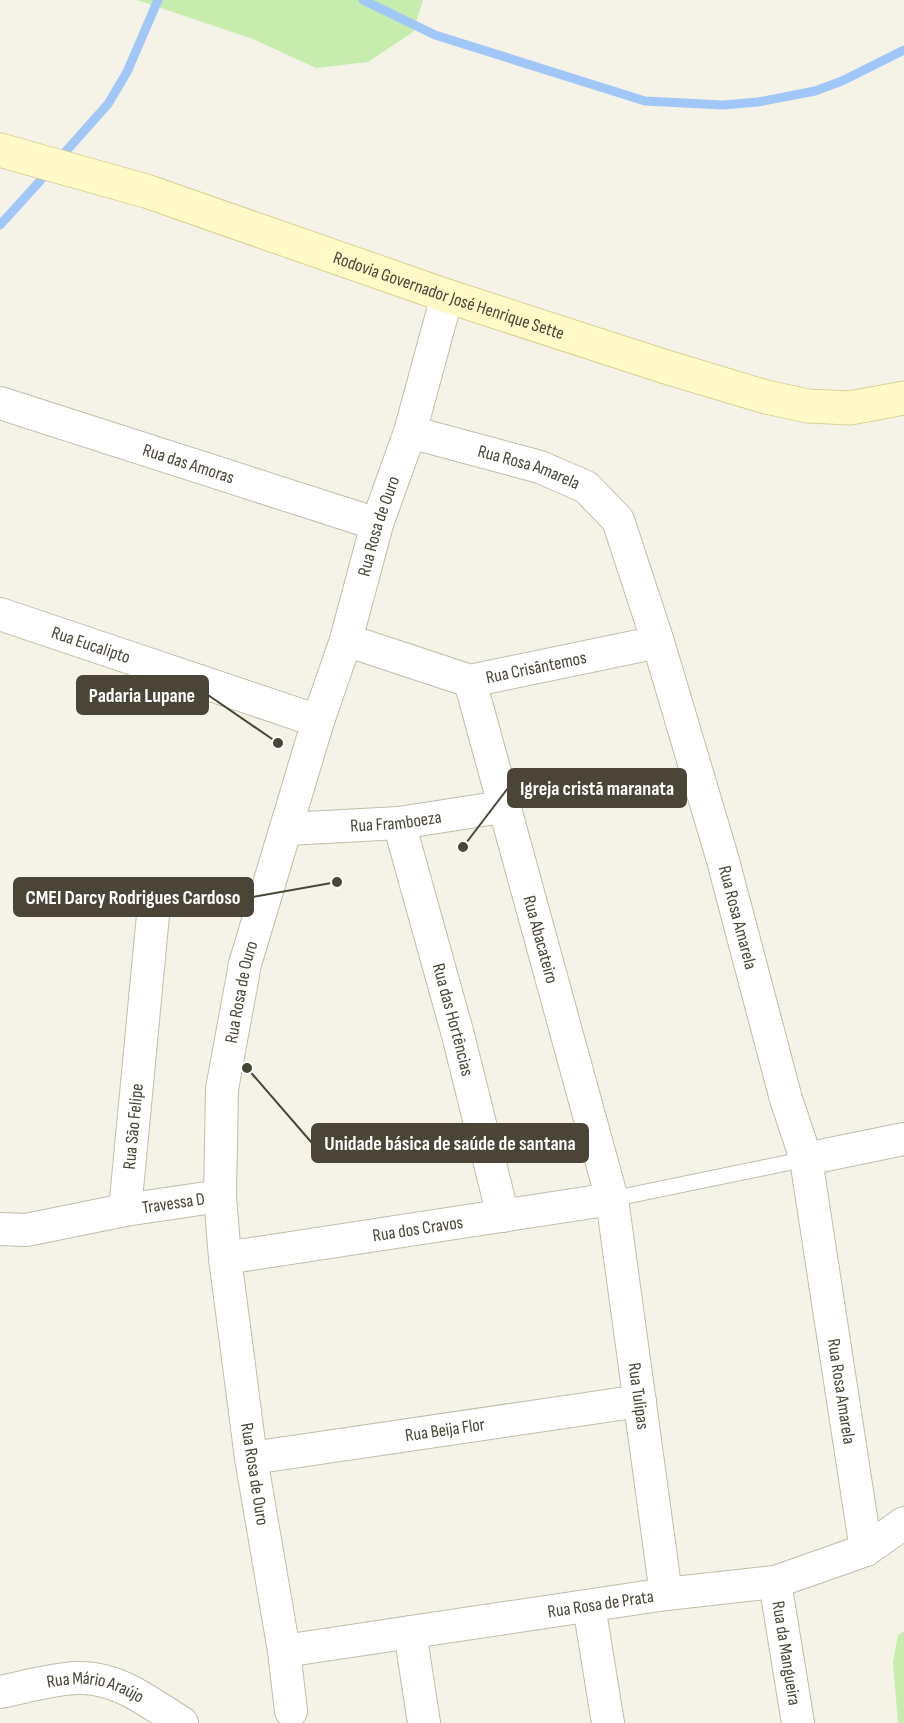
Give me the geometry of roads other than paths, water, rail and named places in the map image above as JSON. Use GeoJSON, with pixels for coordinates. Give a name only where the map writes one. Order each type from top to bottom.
{"type":"FeatureCollection","features":[{"type":"Feature","properties":{"kind":"main road","name":"Rodovia Governador José Henrique Sette"},"geometry":{"type":"LineString","coordinates":[[0,150],[147,190],[447,296],[666,368],[808,406],[850,408],[904,398]]}},
{"type":"Feature","properties":{"kind":"street","name":"Rua Rosa de Ouro"},"geometry":{"type":"LineString","coordinates":[[291,1711],[284,1651],[252,1458],[225,1258],[220,1196],[222,1089],[245,964],[288,829],[318,721],[346,640],[377,524],[410,432],[447,296]]}},
{"type":"Feature","properties":{"kind":"street","name":"Rua das Amoras"},"geometry":{"type":"LineString","coordinates":[[0,403],[377,524]]}},
{"type":"Feature","properties":{"kind":"street","name":"Rua Rosa Amarela"},"geometry":{"type":"LineString","coordinates":[[410,432],[540,467],[586,487],[618,520],[658,642],[722,857],[786,1099],[806,1159],[866,1550]]}},
{"type":"Feature","properties":{"kind":"street","name":"Rua Eucalipto"},"geometry":{"type":"LineString","coordinates":[[0,614],[318,721]]}},
{"type":"Feature","properties":{"kind":"street","name":"Rua Crisântemos"},"geometry":{"type":"LineString","coordinates":[[346,640],[470,681],[658,642]]}},
{"type":"Feature","properties":{"kind":"street","name":"Rua Abacateiro"},"geometry":{"type":"LineString","coordinates":[[470,681],[502,807],[612,1199]]}},
{"type":"Feature","properties":{"kind":"street","name":"Rua Framboeza"},"geometry":{"type":"LineString","coordinates":[[288,829],[399,823],[502,807]]}},
{"type":"Feature","properties":{"kind":"street","name":"Rua das Hortências"},"geometry":{"type":"LineString","coordinates":[[399,823],[458,1035],[503,1216]]}},
{"type":"Feature","properties":{"kind":"street","name":"Rua São Felipe"},"geometry":{"type":"LineString","coordinates":[[125,1210],[153,915]]}},
{"type":"Feature","properties":{"kind":"street"},"geometry":{"type":"LineString","coordinates":[[806,1159],[904,1139]]}},
{"type":"Feature","properties":{"kind":"street","name":"Travessa D"},"geometry":{"type":"LineString","coordinates":[[125,1210],[220,1196]]}},
{"type":"Feature","properties":{"kind":"street","name":"Rua dos Cravos"},"geometry":{"type":"LineString","coordinates":[[225,1258],[612,1199]]}},
{"type":"Feature","properties":{"kind":"street","name":"Rua Tulipas"},"geometry":{"type":"LineString","coordinates":[[612,1199],[666,1594]]}},
{"type":"Feature","properties":{"kind":"street"},"geometry":{"type":"LineString","coordinates":[[0,1229],[26,1230],[125,1210]]}},
{"type":"Feature","properties":{"kind":"street","name":"Rua Beija Flor"},"geometry":{"type":"LineString","coordinates":[[252,1458],[640,1401]]}},
{"type":"Feature","properties":{"kind":"street","name":"Rua Rosa de Prata"},"geometry":{"type":"LineString","coordinates":[[284,1651],[666,1594],[775,1582],[866,1550],[904,1523]]}},
{"type":"Feature","properties":{"kind":"street","name":"Rua da Mangueira"},"geometry":{"type":"LineString","coordinates":[[775,1582],[798,1723]]}},
{"type":"Feature","properties":{"kind":"street"},"geometry":{"type":"LineString","coordinates":[[589,1606],[608,1723]]}},
{"type":"Feature","properties":{"kind":"street"},"geometry":{"type":"LineString","coordinates":[[410,1632],[424,1723]]}},
{"type":"Feature","properties":{"kind":"street","name":"Rua Mário Araújo"},"geometry":{"type":"LineString","coordinates":[[0,1692],[77,1678],[102,1680],[136,1693],[182,1723]]}},
{"type":"Feature","properties":{"kind":"lane"},"geometry":{"type":"LineString","coordinates":[[612,1199],[806,1159]]}},
{"type":"Feature","properties":{"kind":"waterway"},"geometry":{"type":"LineString","coordinates":[[59,159],[108,104],[127,72],[158,0]]}},
{"type":"Feature","properties":{"kind":"waterway"},"geometry":{"type":"LineString","coordinates":[[363,0],[435,35],[645,101],[723,105],[758,102],[815,91],[842,81],[904,50]]}},
{"type":"Feature","properties":{"kind":"waterway"},"geometry":{"type":"LineString","coordinates":[[0,225],[50,170]]}},
{"type":"Feature","properties":{"kind":"place","name":"Padaria Lupane"},"geometry":{"type":"Point","coordinates":[278,743]}},
{"type":"Feature","properties":{"kind":"place","name":"Igreja cristã maranata"},"geometry":{"type":"Point","coordinates":[463,847]}},
{"type":"Feature","properties":{"kind":"place","name":"CMEI Darcy Rodrigues Cardoso"},"geometry":{"type":"Point","coordinates":[337,882]}},
{"type":"Feature","properties":{"kind":"place","name":"Unidade básica de saúde de santana"},"geometry":{"type":"Point","coordinates":[247,1068]}}]}
